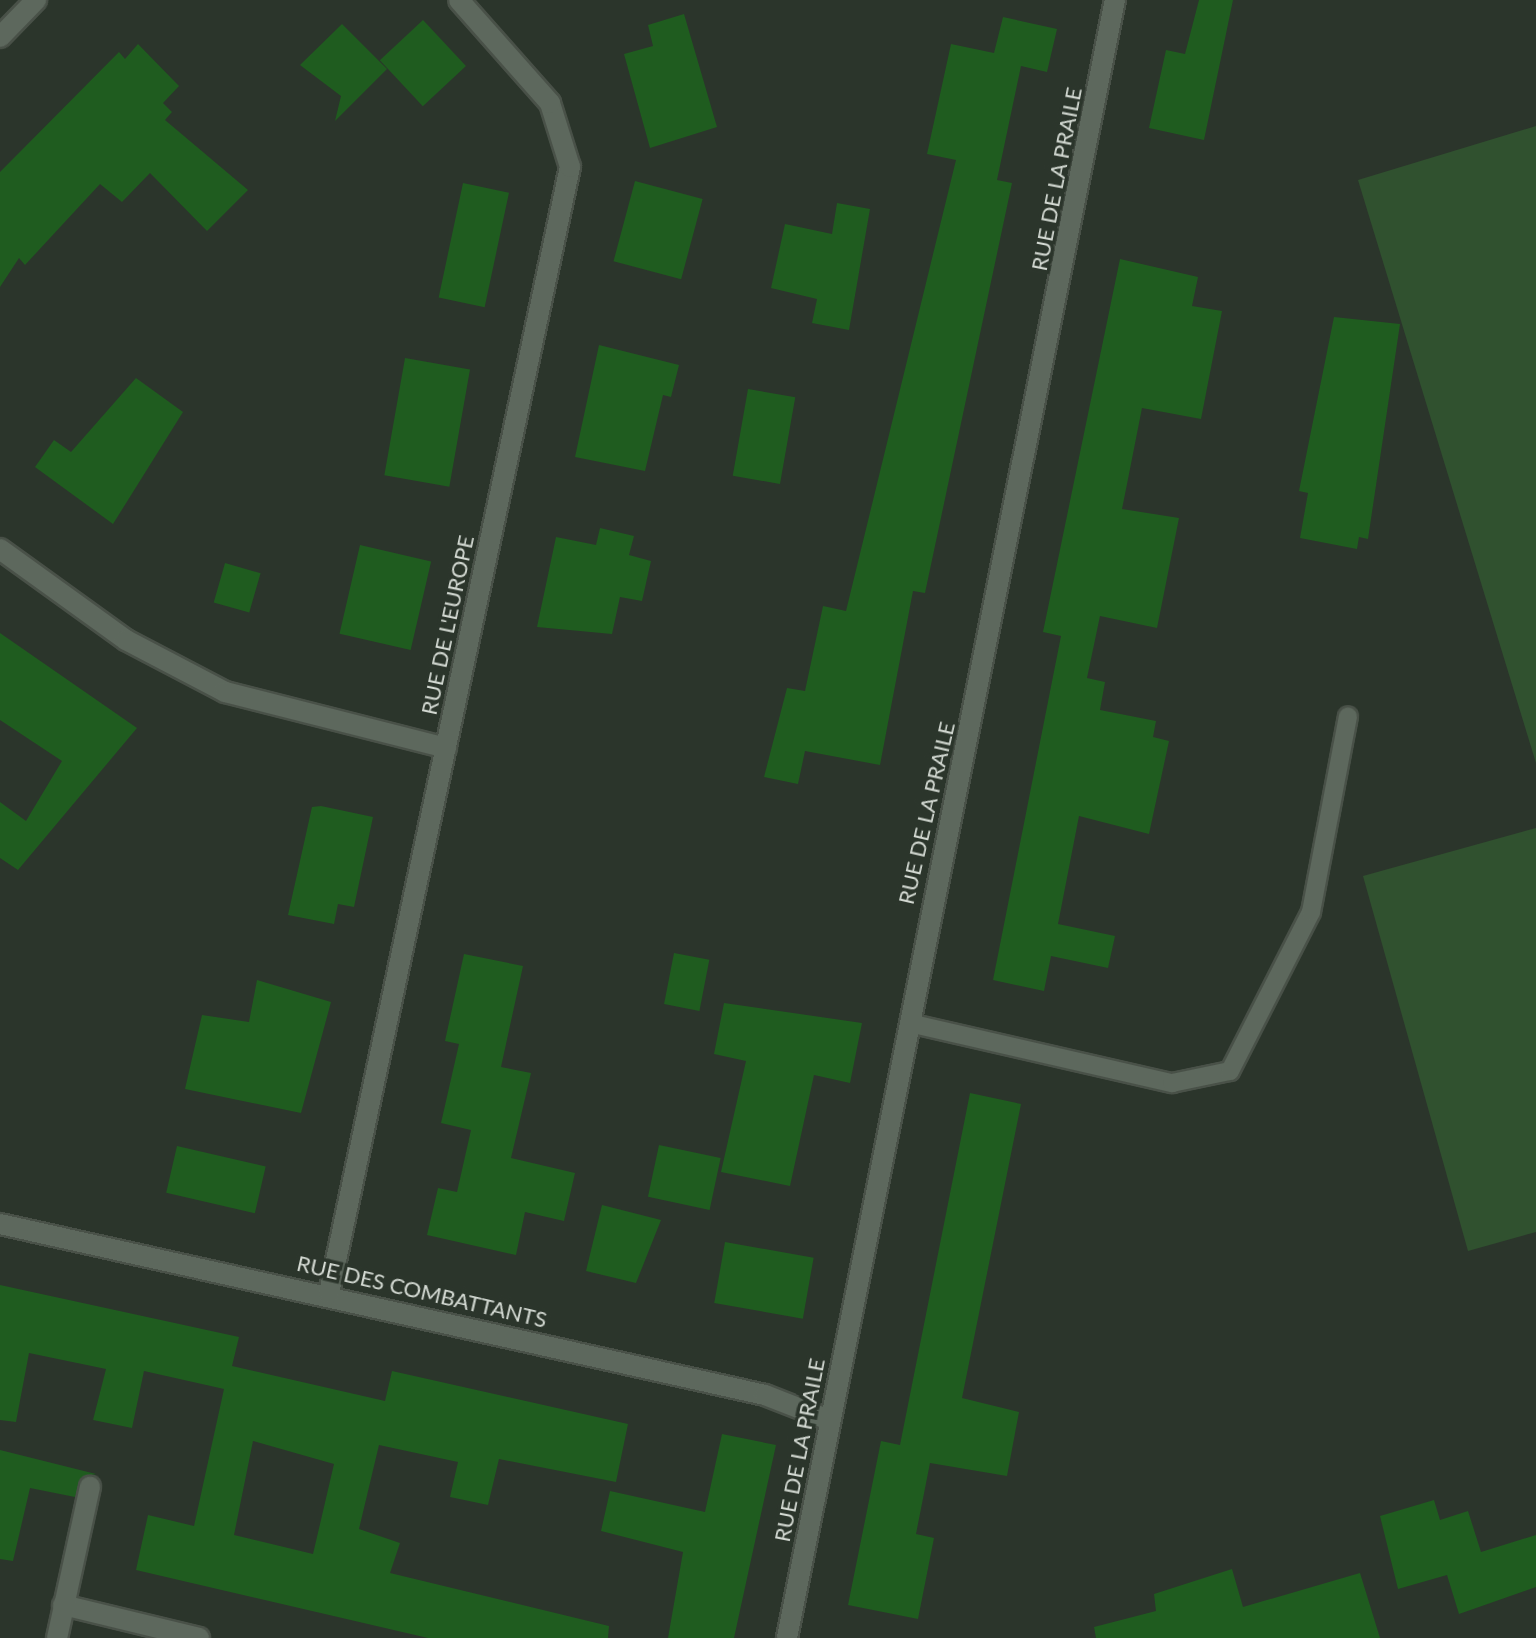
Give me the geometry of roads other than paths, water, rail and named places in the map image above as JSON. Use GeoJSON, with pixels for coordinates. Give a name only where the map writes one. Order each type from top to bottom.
{"type":"FeatureCollection","features":[{"type":"Feature","properties":{"kind":"street"},"geometry":{"type":"LineString","coordinates":[[0,37],[36,0]]}},
{"type":"Feature","properties":{"kind":"street","name":"RUE DE L'EUROPE"},"geometry":{"type":"LineString","coordinates":[[329,1293],[570,167],[550,103],[459,0]]}},
{"type":"Feature","properties":{"kind":"street","name":"RUE DE LA PRAILE"},"geometry":{"type":"LineString","coordinates":[[787,1638],[1115,0]]}},
{"type":"Feature","properties":{"kind":"street"},"geometry":{"type":"LineString","coordinates":[[0,549],[126,640],[225,692],[446,748]]}},
{"type":"Feature","properties":{"kind":"street","name":"RUE DES COMBATTANTS"},"geometry":{"type":"LineString","coordinates":[[0,1224],[329,1293],[765,1395],[829,1420]]}},
{"type":"Feature","properties":{"kind":"street"},"geometry":{"type":"LineString","coordinates":[[57,1638],[90,1487]]}},
{"type":"Feature","properties":{"kind":"street"},"geometry":{"type":"LineString","coordinates":[[63,1605],[199,1638]]}},
{"type":"Feature","properties":{"kind":"lane"},"geometry":{"type":"LineString","coordinates":[[909,1023],[1172,1083],[1230,1071],[1311,912],[1348,716]]}}]}
